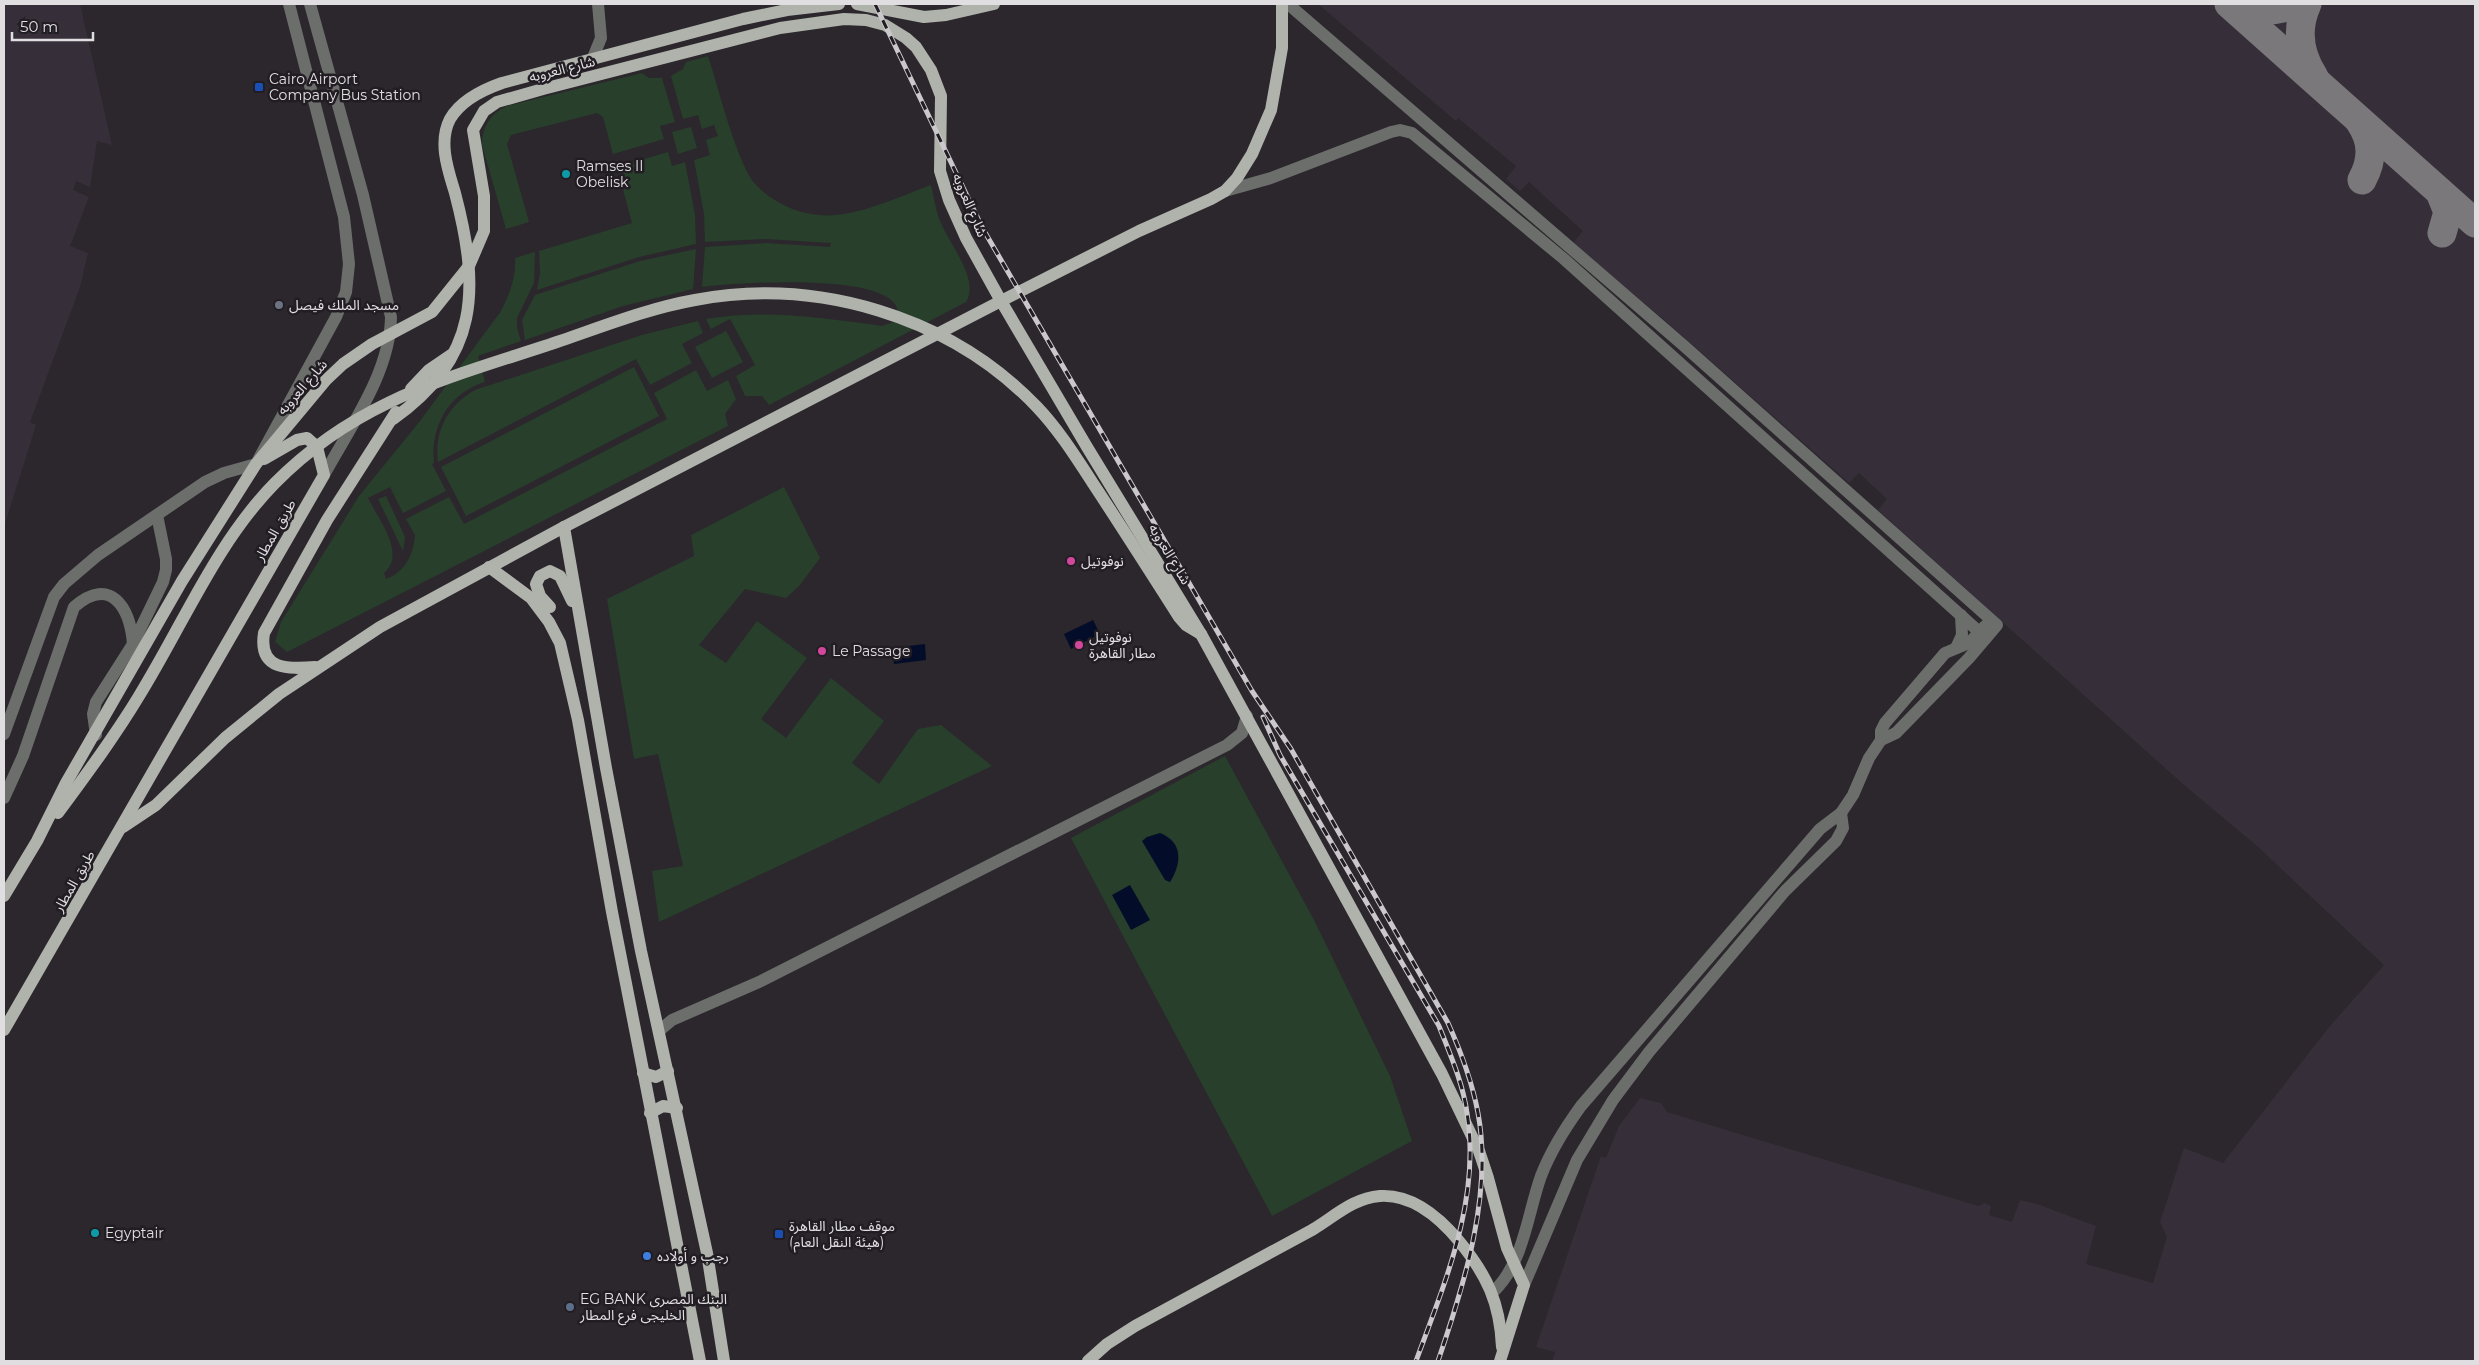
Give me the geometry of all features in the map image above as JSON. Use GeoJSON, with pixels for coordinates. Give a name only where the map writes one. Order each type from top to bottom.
{"type":"FeatureCollection","features":[{"type":"Feature","properties":{"kind":"main road","name":"شارع العروبه"},"geometry":{"type":"LineString","coordinates":[[469,266],[464,231],[446,162],[444,146],[450,120],[469,98],[486,88],[743,19],[787,10],[839,4]]}},
{"type":"Feature","properties":{"kind":"main road"},"geometry":{"type":"LineString","coordinates":[[856,4],[924,16],[946,15],[994,4]]}},
{"type":"Feature","properties":{"kind":"main road"},"geometry":{"type":"LineString","coordinates":[[123,827],[156,805],[225,738],[279,694],[316,667],[380,627],[564,527],[1001,301],[1139,231],[1225,191],[1237,178],[1252,154],[1271,110],[1282,48],[1282,4]]}},
{"type":"Feature","properties":{"kind":"main road","name":"شارع العروبه"},"geometry":{"type":"LineString","coordinates":[[256,464],[337,369],[358,352],[432,312],[469,266],[484,231],[486,215],[473,130],[484,112],[497,102],[780,28],[831,20],[857,19],[873,21],[897,31],[916,47],[931,70],[941,96],[942,114],[939,158],[944,185],[966,238],[1001,301],[1201,634],[1442,1074],[1479,1151],[1506,1248],[1524,1285]]}},
{"type":"Feature","properties":{"kind":"main road"},"geometry":{"type":"LineString","coordinates":[[316,667],[289,669],[273,663],[264,650],[264,633],[318,535],[393,419],[428,390],[453,354],[463,332],[471,298],[469,266]]}},
{"type":"Feature","properties":{"kind":"main road"},"geometry":{"type":"LineString","coordinates":[[37,841],[138,699],[232,536],[272,486],[320,442],[346,424],[403,394],[662,308],[713,297],[762,293],[818,297],[859,305],[919,325],[956,344],[992,367],[1039,409],[1085,471],[1179,617],[1186,625],[1201,634]]}},
{"type":"Feature","properties":{"kind":"main road"},"geometry":{"type":"LineString","coordinates":[[4,896],[37,841],[66,783],[96,734],[182,581],[256,464],[297,440],[306,438],[317,447],[324,474]]}},
{"type":"Feature","properties":{"kind":"main road","name":"طريق المطار"},"geometry":{"type":"LineString","coordinates":[[4,1030],[123,827],[324,474]]}},
{"type":"Feature","properties":{"kind":"main road"},"geometry":{"type":"LineString","coordinates":[[564,527],[637,932],[677,1108],[707,1254],[724,1361]]}},
{"type":"Feature","properties":{"kind":"main road"},"geometry":{"type":"LineString","coordinates":[[489,567],[531,598],[549,622],[560,643]]}},
{"type":"Feature","properties":{"kind":"main road"},"geometry":{"type":"LineString","coordinates":[[579,617],[560,576],[550,571],[540,576],[536,584],[537,590],[556,617],[560,643],[578,720],[650,1113],[700,1361]]}},
{"type":"Feature","properties":{"kind":"main road"},"geometry":{"type":"LineString","coordinates":[[643,1073],[656,1077],[668,1071]]}},
{"type":"Feature","properties":{"kind":"main road"},"geometry":{"type":"LineString","coordinates":[[650,1113],[663,1106],[677,1108]]}},
{"type":"Feature","properties":{"kind":"main road"},"geometry":{"type":"LineString","coordinates":[[1088,1361],[1107,1344],[1135,1326],[1317,1227],[1352,1204],[1373,1197],[1394,1197],[1408,1200],[1432,1214],[1471,1255],[1480,1268],[1492,1293],[1501,1322],[1501,1358]]}},
{"type":"Feature","properties":{"kind":"main road"},"geometry":{"type":"LineString","coordinates":[[1501,1358],[1524,1285]]}},
{"type":"Feature","properties":{"kind":"street"},"geometry":{"type":"LineString","coordinates":[[4,734],[54,596],[64,584],[98,555],[206,482],[224,473],[256,464],[336,316],[346,292],[349,264],[348,240],[338,188],[289,4]]}},
{"type":"Feature","properties":{"kind":"street","name":"طريق المطار"},"geometry":{"type":"LineString","coordinates":[[310,4],[359,182],[388,300],[391,333],[388,348],[376,380],[324,474]]}},
{"type":"Feature","properties":{"kind":"street"},"geometry":{"type":"LineString","coordinates":[[592,60],[601,38],[598,4]]}},
{"type":"Feature","properties":{"kind":"street"},"geometry":{"type":"LineString","coordinates":[[1288,4],[1768,420],[1990,619],[1983,635],[1896,733],[1881,740]]}},
{"type":"Feature","properties":{"kind":"street"},"geometry":{"type":"LineString","coordinates":[[1407,131],[1414,114]]}},
{"type":"Feature","properties":{"kind":"street"},"geometry":{"type":"LineString","coordinates":[[322,128],[342,123]]}},
{"type":"Feature","properties":{"kind":"street"},"geometry":{"type":"LineString","coordinates":[[1225,191],[1271,178],[1391,132],[1407,131],[1455,168],[1572,266],[1983,635]]}},
{"type":"Feature","properties":{"kind":"street"},"geometry":{"type":"LineString","coordinates":[[1455,168],[1465,156]]}},
{"type":"Feature","properties":{"kind":"street"},"geometry":{"type":"LineString","coordinates":[[338,188],[359,182]]}},
{"type":"Feature","properties":{"kind":"street"},"geometry":{"type":"LineString","coordinates":[[1754,428],[1760,421],[1768,420]]}},
{"type":"Feature","properties":{"kind":"street"},"geometry":{"type":"LineString","coordinates":[[96,734],[93,714],[96,702],[133,644],[160,591],[166,570],[157,515]]}},
{"type":"Feature","properties":{"kind":"street"},"geometry":{"type":"LineString","coordinates":[[4,798],[23,756],[74,607],[94,595],[107,595],[117,600],[129,617],[133,644]]}},
{"type":"Feature","properties":{"kind":"street"},"geometry":{"type":"LineString","coordinates":[[1956,648],[1962,635],[1961,615]]}},
{"type":"Feature","properties":{"kind":"street"},"geometry":{"type":"LineString","coordinates":[[1492,1293],[1507,1278],[1514,1264],[1542,1173],[1566,1127],[1602,1081],[1820,829],[1841,814],[1853,795],[1869,758],[1881,740],[1882,727],[1910,692],[1945,653],[1983,635]]}},
{"type":"Feature","properties":{"kind":"street"},"geometry":{"type":"LineString","coordinates":[[659,1031],[672,1020],[759,982],[1228,745],[1242,733],[1246,716]]}},
{"type":"Feature","properties":{"kind":"street"},"geometry":{"type":"LineString","coordinates":[[1524,1285],[1577,1160],[1613,1100],[1649,1052],[1785,891],[1836,841],[1843,828],[1841,814]]}},
{"type":"Feature","properties":{"kind":"shaded area"},"geometry":{"type":"Polygon","coordinates":[[[4,4],[80,4],[112,145],[97,141],[90,187],[76,181],[73,190],[89,197],[70,246],[88,253],[80,287],[30,422],[36,425],[4,527],[4,4]]]}},
{"type":"Feature","properties":{"kind":"shaded area"},"geometry":{"type":"Polygon","coordinates":[[[1318,4],[2475,4],[2475,1361],[1552,1361],[1555,1352],[1536,1347],[1601,1156],[1606,1158],[1619,1126],[1640,1098],[1661,1103],[1667,1112],[1978,1206],[1985,1203],[1991,1206],[1989,1215],[2012,1222],[2020,1200],[2037,1204],[2096,1226],[2086,1264],[2153,1283],[2167,1237],[2160,1222],[2184,1148],[2223,1163],[2330,1026],[2384,965],[2257,846],[2184,785],[1878,510],[1887,499],[1859,473],[1849,483],[1662,318],[1580,249],[1574,242],[1583,231],[1529,182],[1520,191],[1506,179],[1516,166],[1458,118],[1456,121],[1318,4]]]}},
{"type":"Feature","properties":{"kind":"green space"},"geometry":{"type":"Polygon","coordinates":[[[708,56],[735,143],[749,175],[756,185],[782,205],[814,215],[836,215],[860,211],[931,185],[939,219],[967,273],[969,293],[966,302],[769,405],[762,396],[745,396],[736,376],[755,365],[730,319],[711,329],[706,319],[728,316],[772,315],[882,326],[894,322],[898,311],[889,298],[869,290],[842,285],[776,282],[702,287],[705,247],[766,243],[830,247],[831,243],[766,239],[705,242],[704,214],[694,160],[710,155],[706,140],[718,136],[714,125],[702,129],[698,115],[683,119],[671,76],[683,69],[686,62],[708,56]]]}},
{"type":"Feature","properties":{"kind":"green space"},"geometry":{"type":"Polygon","coordinates":[[[642,73],[649,78],[662,78],[675,122],[660,126],[664,139],[613,154],[603,117],[597,113],[511,135],[507,144],[529,222],[506,229],[482,145],[485,127],[492,117],[507,106],[642,73]]]}},
{"type":"Feature","properties":{"kind":"green space"},"geometry":{"type":"Polygon","coordinates":[[[691,127],[697,148],[678,154],[672,132],[691,127]]]}},
{"type":"Feature","properties":{"kind":"green space"},"geometry":{"type":"Polygon","coordinates":[[[668,152],[672,166],[685,162],[695,215],[696,244],[639,257],[537,290],[540,273],[539,251],[632,223],[617,167],[668,152]]]}},
{"type":"Feature","properties":{"kind":"green space"},"geometry":{"type":"Polygon","coordinates":[[[696,249],[693,289],[623,306],[525,340],[522,320],[535,295],[640,261],[696,249]]]}},
{"type":"Feature","properties":{"kind":"green space"},"geometry":{"type":"Polygon","coordinates":[[[535,252],[534,283],[517,318],[517,328],[521,341],[478,356],[485,382],[461,394],[444,413],[439,424],[435,436],[434,463],[432,464],[446,491],[403,513],[390,487],[368,498],[384,526],[392,546],[393,556],[390,565],[384,573],[386,579],[399,572],[410,556],[415,535],[406,519],[449,497],[464,524],[667,419],[654,393],[696,370],[707,391],[728,380],[736,399],[725,414],[728,426],[287,652],[275,642],[281,622],[359,496],[420,421],[501,311],[512,285],[515,258],[535,252]]]}},
{"type":"Feature","properties":{"kind":"green space"},"geometry":{"type":"Polygon","coordinates":[[[698,321],[703,333],[682,344],[692,363],[650,385],[636,359],[438,462],[438,440],[445,420],[457,403],[475,390],[642,335],[698,321]]]}},
{"type":"Feature","properties":{"kind":"green space"},"geometry":{"type":"Polygon","coordinates":[[[726,331],[743,362],[712,378],[695,347],[726,331]]]}},
{"type":"Feature","properties":{"kind":"green space"},"geometry":{"type":"Polygon","coordinates":[[[634,367],[659,416],[466,516],[441,467],[634,367]]]}},
{"type":"Feature","properties":{"kind":"green space"},"geometry":{"type":"Polygon","coordinates":[[[784,487],[820,558],[800,585],[786,598],[745,589],[699,645],[726,663],[757,621],[807,658],[761,719],[786,738],[831,678],[884,721],[852,763],[879,784],[918,729],[941,725],[992,766],[659,922],[652,871],[683,866],[658,754],[634,759],[607,599],[694,556],[691,535],[784,487]]]}},
{"type":"Feature","properties":{"kind":"green space"},"geometry":{"type":"Polygon","coordinates":[[[386,496],[405,537],[403,551],[378,499],[386,496]]]}},
{"type":"Feature","properties":{"kind":"green space"},"geometry":{"type":"Polygon","coordinates":[[[1225,756],[1314,920],[1390,1076],[1412,1141],[1272,1216],[1071,838],[1225,756]]]}},
{"type":"Feature","properties":{"kind":"water"},"geometry":{"type":"Polygon","coordinates":[[[1093,620],[1100,634],[1071,649],[1064,634],[1093,620]]]}},
{"type":"Feature","properties":{"kind":"water"},"geometry":{"type":"Polygon","coordinates":[[[925,644],[926,660],[894,664],[892,648],[925,644]]]}},
{"type":"Feature","properties":{"kind":"water"},"geometry":{"type":"Polygon","coordinates":[[[1160,833],[1173,842],[1178,854],[1177,868],[1170,882],[1165,880],[1142,841],[1147,837],[1160,833]]]}},
{"type":"Feature","properties":{"kind":"water"},"geometry":{"type":"Polygon","coordinates":[[[1130,885],[1150,920],[1131,930],[1112,895],[1130,885]]]}},
{"type":"Feature","properties":{"kind":"taxiway"},"geometry":{"type":"LineString","coordinates":[[2229,4],[2475,223]]}},
{"type":"Feature","properties":{"kind":"taxiway"},"geometry":{"type":"LineString","coordinates":[[2233,4],[2256,10],[2280,9],[2296,4]]}},
{"type":"Feature","properties":{"kind":"taxiway"},"geometry":{"type":"LineString","coordinates":[[2307,4],[2300,32],[2302,50],[2314,77]]}},
{"type":"Feature","properties":{"kind":"taxiway"},"geometry":{"type":"LineString","coordinates":[[2360,122],[2367,136],[2370,151],[2366,173],[2362,180]]}},
{"type":"Feature","properties":{"kind":"taxiway"},"geometry":{"type":"LineString","coordinates":[[2440,192],[2448,212],[2442,233]]}},
{"type":"Feature","properties":{"kind":"railway"},"geometry":{"type":"LineString","coordinates":[[875,4],[983,229],[1252,691],[1291,749],[1448,1023],[1476,1101],[1482,1144],[1482,1175],[1479,1207],[1466,1270],[1438,1361]]}},
{"type":"Feature","properties":{"kind":"railway"},"geometry":{"type":"LineString","coordinates":[[1263,717],[1280,755],[1439,1026],[1456,1069],[1462,1091],[1467,1113],[1470,1145],[1469,1177],[1465,1208],[1449,1270],[1416,1361]]}},
{"type":"Feature","properties":{"kind":"place","name":"Cairo Airport Company Bus Station"},"geometry":{"type":"Point","coordinates":[259,87]}},
{"type":"Feature","properties":{"kind":"place","name":"Ramses II Obelisk"},"geometry":{"type":"Point","coordinates":[566,174]}},
{"type":"Feature","properties":{"kind":"place","name":"مسجد الملك فيصل"},"geometry":{"type":"Point","coordinates":[279,305]}},
{"type":"Feature","properties":{"kind":"place","name":"نوفوتيل"},"geometry":{"type":"Point","coordinates":[1071,561]}},
{"type":"Feature","properties":{"kind":"place","name":"نوفوتيل مطار القاهرة"},"geometry":{"type":"Point","coordinates":[1079,645]}},
{"type":"Feature","properties":{"kind":"place","name":"Le Passage"},"geometry":{"type":"Point","coordinates":[822,651]}},
{"type":"Feature","properties":{"kind":"place","name":"Egyptair"},"geometry":{"type":"Point","coordinates":[95,1233]}},
{"type":"Feature","properties":{"kind":"place","name":"موقف مطار القاهرة (هيئة النقل العام)"},"geometry":{"type":"Point","coordinates":[779,1234]}},
{"type":"Feature","properties":{"kind":"place","name":"رجب و أولاده"},"geometry":{"type":"Point","coordinates":[647,1256]}},
{"type":"Feature","properties":{"kind":"place","name":"EG BANK البنك المصرى الخليجى فرع المطار"},"geometry":{"type":"Point","coordinates":[570,1307]}}]}
